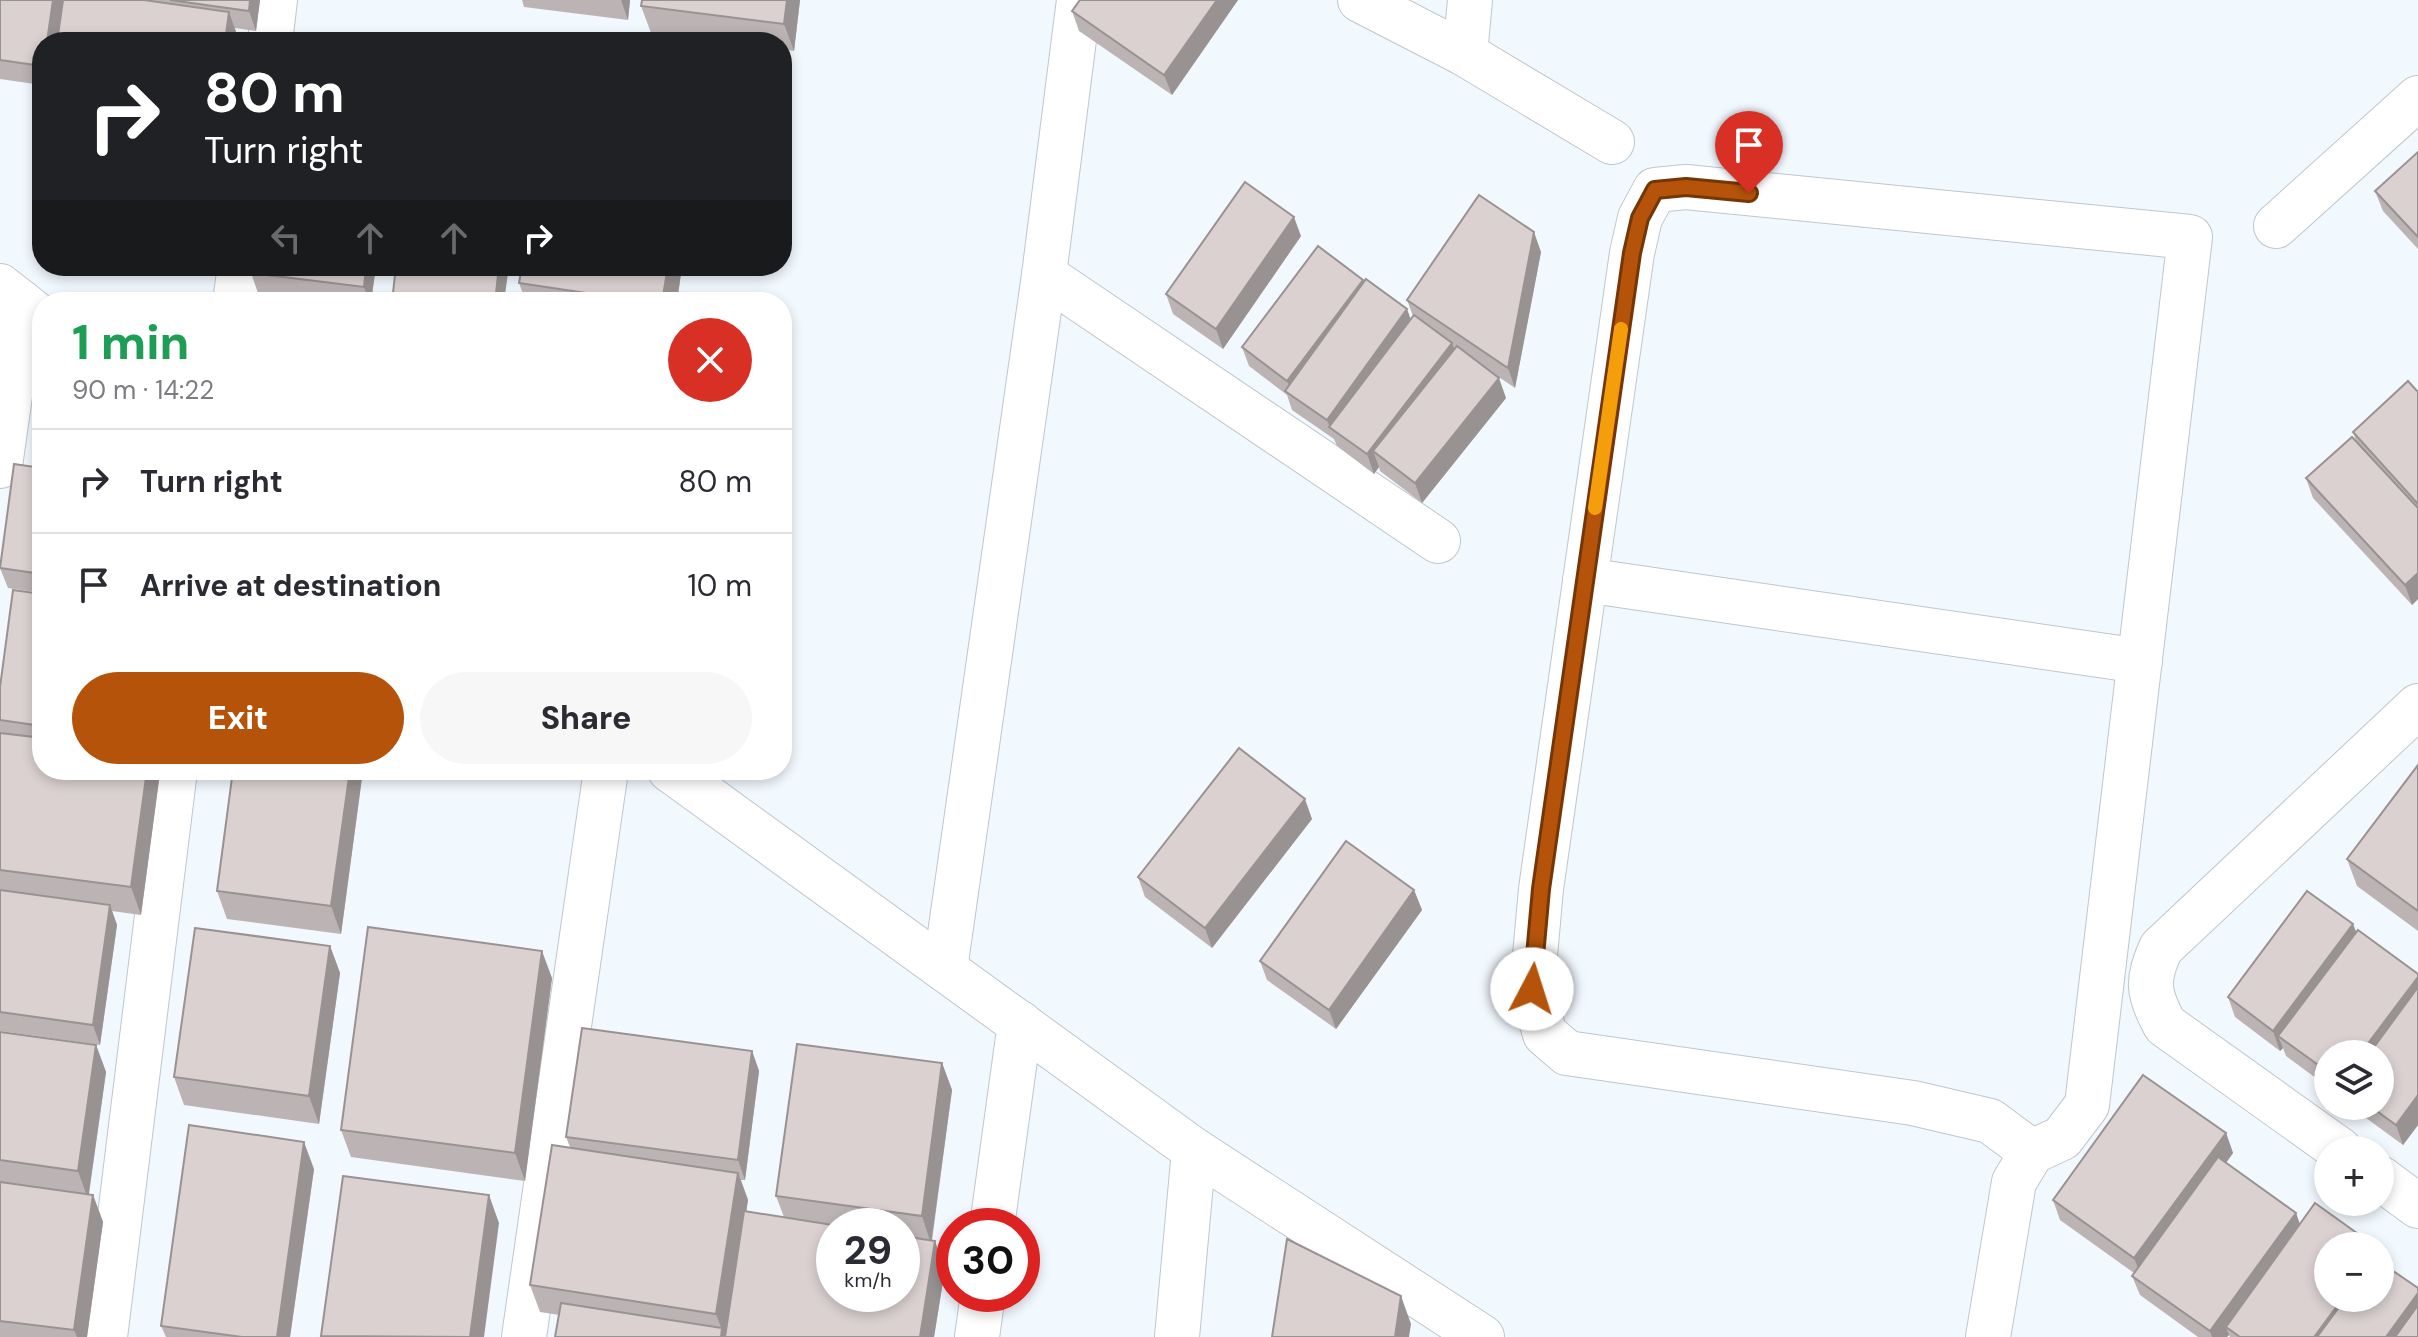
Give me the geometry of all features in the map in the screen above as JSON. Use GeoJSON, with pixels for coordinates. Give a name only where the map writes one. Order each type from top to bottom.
{"type":"FeatureCollection","features":[{"type":"Feature","properties":{"kind":"street"},"geometry":{"type":"LineString","coordinates":[[271,32],[275,0]]}},
{"type":"Feature","properties":{"kind":"street"},"geometry":{"type":"LineString","coordinates":[[945,969],[1044,275],[1079,0]]}},
{"type":"Feature","properties":{"kind":"street"},"geometry":{"type":"LineString","coordinates":[[1360,0],[1465,54],[1612,142]]}},
{"type":"Feature","properties":{"kind":"street"},"geometry":{"type":"LineString","coordinates":[[1465,54],[1470,0]]}},
{"type":"Feature","properties":{"kind":"street"},"geometry":{"type":"LineString","coordinates":[[2276,226],[2418,98]]}},
{"type":"Feature","properties":{"kind":"street"},"geometry":{"type":"LineString","coordinates":[[1988,1337],[2014,1182],[2032,1152],[2062,1138],[2087,1105],[2190,237],[1686,187],[1655,190],[1640,218],[1632,253],[1541,889],[1532,989],[1545,1034],[1567,1053],[1913,1103],[1990,1121],[2032,1152]]}},
{"type":"Feature","properties":{"kind":"street"},"geometry":{"type":"LineString","coordinates":[[1044,275],[1438,541]]}},
{"type":"Feature","properties":{"kind":"street"},"geometry":{"type":"LineString","coordinates":[[0,466],[22,303]]}},
{"type":"Feature","properties":{"kind":"street"},"geometry":{"type":"LineString","coordinates":[[1585,580],[2140,661]]}},
{"type":"Feature","properties":{"kind":"street"},"geometry":{"type":"LineString","coordinates":[[2320,1136],[2165,1025],[2154,1004],[2150,970],[2161,948],[2418,706]]}},
{"type":"Feature","properties":{"kind":"street"},"geometry":{"type":"LineString","coordinates":[[105,1337],[174,780]]}},
{"type":"Feature","properties":{"kind":"street"},"geometry":{"type":"LineString","coordinates":[[524,1337],[605,780]]}},
{"type":"Feature","properties":{"kind":"street"},"geometry":{"type":"LineString","coordinates":[[684,780],[1194,1150],[1482,1337]]}},
{"type":"Feature","properties":{"kind":"street"},"geometry":{"type":"LineString","coordinates":[[994,1208],[1020,1023]]}},
{"type":"Feature","properties":{"kind":"street"},"geometry":{"type":"LineString","coordinates":[[1177,1337],[1194,1150]]}},
{"type":"Feature","properties":{"kind":"street"},"geometry":{"type":"LineString","coordinates":[[2394,1188],[2418,1206]]}},
{"type":"Feature","properties":{"kind":"street"},"geometry":{"type":"LineString","coordinates":[[977,1337],[980,1312]]}},
{"type":"Feature","properties":{"kind":"building"},"geometry":{"type":"Polygon","coordinates":[[[0,0],[53,0],[48,32],[32,32],[32,65],[0,60],[0,0]]]}},
{"type":"Feature","properties":{"kind":"building"},"geometry":{"type":"Polygon","coordinates":[[[63,0],[144,0],[229,12],[226,32],[58,32],[63,0]]]}},
{"type":"Feature","properties":{"kind":"building"},"geometry":{"type":"Polygon","coordinates":[[[170,0],[250,0],[249,11],[170,0]]]}},
{"type":"Feature","properties":{"kind":"building"},"geometry":{"type":"Polygon","coordinates":[[[642,0],[787,0],[784,24],[641,6],[642,0]]]}},
{"type":"Feature","properties":{"kind":"building"},"geometry":{"type":"Polygon","coordinates":[[[1080,0],[1217,0],[1164,75],[1072,11],[1080,0]]]}},
{"type":"Feature","properties":{"kind":"building"},"geometry":{"type":"Polygon","coordinates":[[[2418,152],[2418,237],[2375,191],[2418,152]]]}},
{"type":"Feature","properties":{"kind":"building"},"geometry":{"type":"Polygon","coordinates":[[[1245,182],[1294,217],[1216,329],[1166,294],[1245,182]]]}},
{"type":"Feature","properties":{"kind":"building"},"geometry":{"type":"Polygon","coordinates":[[[1479,195],[1534,232],[1508,368],[1407,300],[1479,195]]]}},
{"type":"Feature","properties":{"kind":"building"},"geometry":{"type":"Polygon","coordinates":[[[1318,246],[1363,280],[1287,381],[1242,347],[1318,246]]]}},
{"type":"Feature","properties":{"kind":"building"},"geometry":{"type":"Polygon","coordinates":[[[275,276],[365,276],[364,287],[275,276]]]}},
{"type":"Feature","properties":{"kind":"building"},"geometry":{"type":"Polygon","coordinates":[[[395,276],[498,276],[496,292],[393,292],[395,276]]]}},
{"type":"Feature","properties":{"kind":"building"},"geometry":{"type":"Polygon","coordinates":[[[520,276],[666,276],[664,292],[579,292],[519,283],[520,276]]]}},
{"type":"Feature","properties":{"kind":"building"},"geometry":{"type":"Polygon","coordinates":[[[1366,279],[1407,309],[1327,420],[1285,391],[1366,279]]]}},
{"type":"Feature","properties":{"kind":"building"},"geometry":{"type":"Polygon","coordinates":[[[1414,315],[1452,343],[1367,454],[1329,427],[1414,315]]]}},
{"type":"Feature","properties":{"kind":"building"},"geometry":{"type":"Polygon","coordinates":[[[1457,346],[1499,378],[1415,483],[1373,451],[1457,346]]]}},
{"type":"Feature","properties":{"kind":"building"},"geometry":{"type":"Polygon","coordinates":[[[2408,381],[2418,392],[2418,504],[2353,432],[2408,381]]]}},
{"type":"Feature","properties":{"kind":"building"},"geometry":{"type":"Polygon","coordinates":[[[2352,437],[2418,508],[2418,573],[2405,585],[2306,478],[2352,437]]]}},
{"type":"Feature","properties":{"kind":"building"},"geometry":{"type":"Polygon","coordinates":[[[14,464],[32,467],[32,573],[0,568],[14,464]]]}},
{"type":"Feature","properties":{"kind":"building"},"geometry":{"type":"Polygon","coordinates":[[[13,590],[32,593],[32,725],[0,720],[0,687],[13,590]]]}},
{"type":"Feature","properties":{"kind":"building"},"geometry":{"type":"Polygon","coordinates":[[[0,733],[32,737],[32,780],[146,780],[131,887],[0,870],[0,733]]]}},
{"type":"Feature","properties":{"kind":"building"},"geometry":{"type":"Polygon","coordinates":[[[1239,748],[1305,799],[1205,928],[1138,877],[1239,748]]]}},
{"type":"Feature","properties":{"kind":"building"},"geometry":{"type":"Polygon","coordinates":[[[2418,765],[2418,911],[2347,859],[2418,765]]]}},
{"type":"Feature","properties":{"kind":"building"},"geometry":{"type":"Polygon","coordinates":[[[232,780],[349,780],[331,906],[217,891],[232,780]]]}},
{"type":"Feature","properties":{"kind":"building"},"geometry":{"type":"Polygon","coordinates":[[[1346,841],[1414,890],[1329,1010],[1260,961],[1346,841]]]}},
{"type":"Feature","properties":{"kind":"building"},"geometry":{"type":"Polygon","coordinates":[[[0,890],[110,905],[93,1025],[0,1012],[0,890]]]}},
{"type":"Feature","properties":{"kind":"building"},"geometry":{"type":"Polygon","coordinates":[[[2307,891],[2353,924],[2273,1031],[2228,997],[2307,891]]]}},
{"type":"Feature","properties":{"kind":"building"},"geometry":{"type":"Polygon","coordinates":[[[368,927],[542,951],[515,1153],[341,1130],[368,927]]]}},
{"type":"Feature","properties":{"kind":"building"},"geometry":{"type":"Polygon","coordinates":[[[195,928],[330,946],[309,1096],[174,1077],[195,928]]]}},
{"type":"Feature","properties":{"kind":"building"},"geometry":{"type":"Polygon","coordinates":[[[2358,930],[2418,974],[2371,1040],[2314,1040],[2314,1062],[2278,1036],[2358,930]]]}},
{"type":"Feature","properties":{"kind":"building"},"geometry":{"type":"Polygon","coordinates":[[[2418,987],[2418,1095],[2396,1125],[2389,1120],[2394,1120],[2394,1040],[2379,1040],[2418,987]]]}},
{"type":"Feature","properties":{"kind":"building"},"geometry":{"type":"Polygon","coordinates":[[[582,1028],[752,1051],[738,1160],[566,1137],[582,1028]]]}},
{"type":"Feature","properties":{"kind":"building"},"geometry":{"type":"Polygon","coordinates":[[[0,1032],[96,1045],[78,1171],[0,1160],[0,1032]]]}},
{"type":"Feature","properties":{"kind":"building"},"geometry":{"type":"Polygon","coordinates":[[[797,1044],[942,1063],[922,1216],[920,1208],[864,1208],[776,1196],[797,1044]]]}},
{"type":"Feature","properties":{"kind":"building"},"geometry":{"type":"Polygon","coordinates":[[[2143,1075],[2226,1133],[2134,1258],[2053,1200],[2143,1075]]]}},
{"type":"Feature","properties":{"kind":"building"},"geometry":{"type":"Polygon","coordinates":[[[189,1125],[304,1142],[277,1337],[242,1337],[161,1326],[189,1125]]]}},
{"type":"Feature","properties":{"kind":"building"},"geometry":{"type":"Polygon","coordinates":[[[552,1145],[738,1173],[716,1314],[530,1285],[552,1145]]]}},
{"type":"Feature","properties":{"kind":"building"},"geometry":{"type":"Polygon","coordinates":[[[2218,1157],[2296,1213],[2210,1331],[2132,1276],[2218,1157]]]}},
{"type":"Feature","properties":{"kind":"building"},"geometry":{"type":"Polygon","coordinates":[[[343,1176],[489,1195],[470,1337],[321,1336],[343,1176]]]}},
{"type":"Feature","properties":{"kind":"building"},"geometry":{"type":"Polygon","coordinates":[[[0,1182],[93,1195],[74,1330],[0,1321],[0,1182]]]}},
{"type":"Feature","properties":{"kind":"building"},"geometry":{"type":"Polygon","coordinates":[[[2314,1204],[2314,1216],[2333,1216],[2355,1232],[2314,1232],[2314,1312],[2333,1312],[2314,1337],[2240,1337],[2226,1327],[2314,1204]]]}},
{"type":"Feature","properties":{"kind":"building"},"geometry":{"type":"Polygon","coordinates":[[[744,1211],[816,1222],[816,1312],[920,1312],[920,1239],[935,1241],[920,1337],[725,1337],[744,1211]]]}},
{"type":"Feature","properties":{"kind":"building"},"geometry":{"type":"Polygon","coordinates":[[[1287,1239],[1401,1296],[1395,1337],[1272,1337],[1287,1239]]]}},
{"type":"Feature","properties":{"kind":"building"},"geometry":{"type":"Polygon","coordinates":[[[2394,1272],[2418,1288],[2418,1293],[2386,1337],[2317,1337],[2336,1312],[2394,1312],[2394,1272]]]}},
{"type":"Feature","properties":{"kind":"building"},"geometry":{"type":"Polygon","coordinates":[[[561,1303],[722,1328],[721,1337],[555,1337],[561,1303]]]}},
{"type":"Feature","properties":{"kind":"building"},"geometry":{"type":"Polygon","coordinates":[[[2418,1305],[2418,1337],[2395,1337],[2418,1305]]]}},
{"type":"Feature","properties":{"kind":"slow traffic"},"geometry":{"type":"LineString","coordinates":[[1595,508],[1621,329]]}},
{"type":"Feature","properties":{"kind":"route"},"geometry":{"type":"LineString","coordinates":[[1532,989],[1541,889],[1632,253],[1640,218],[1655,190],[1686,187],[1749,193]]}}]}
